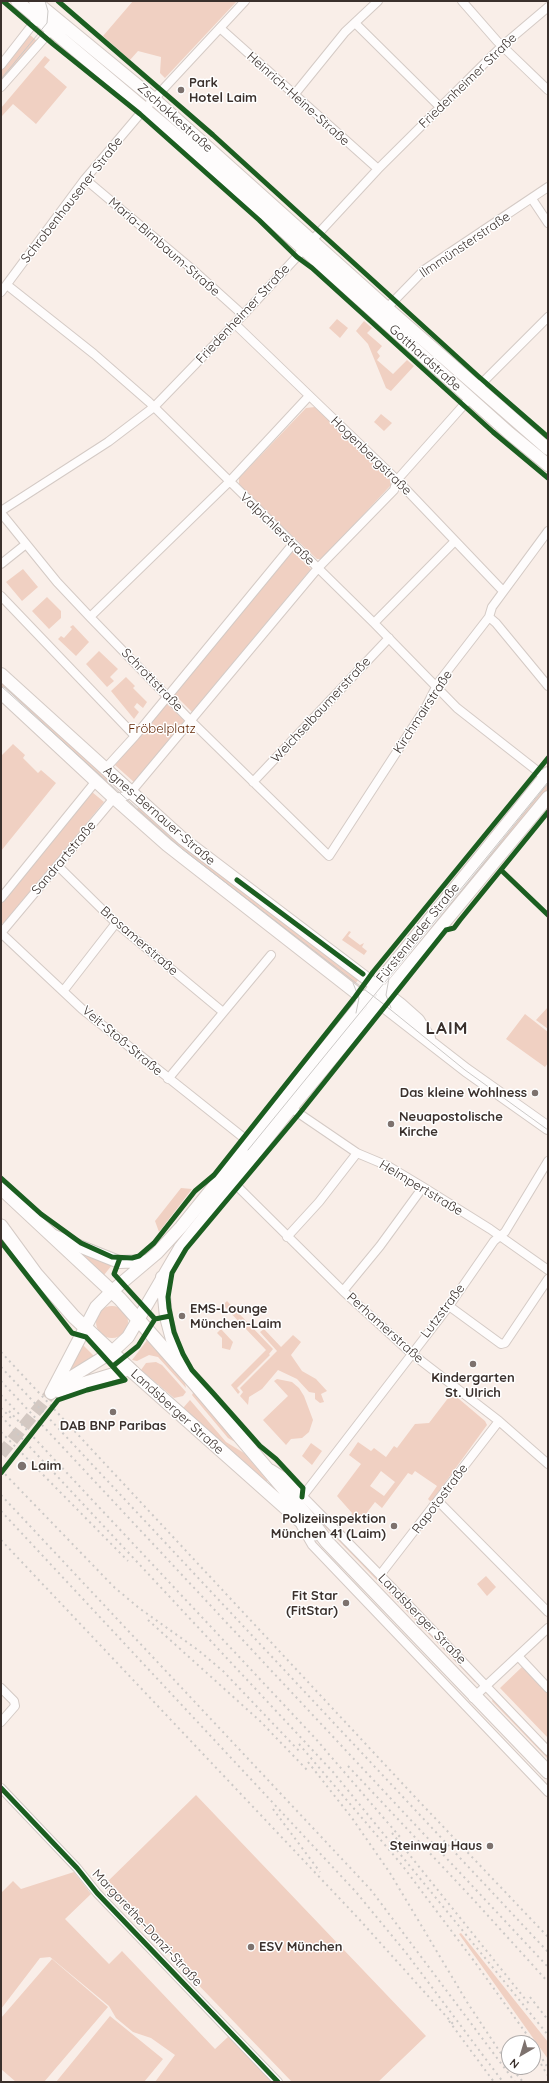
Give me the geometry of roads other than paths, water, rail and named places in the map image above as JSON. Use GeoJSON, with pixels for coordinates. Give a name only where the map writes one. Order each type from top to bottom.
{"type":"FeatureCollection","features":[{"type":"Feature","properties":{"kind":"main road","name":"Zschokkestraße"},"geometry":{"type":"LineString","coordinates":[[17,1],[41,14],[59,20],[154,99],[308,245]]}},
{"type":"Feature","properties":{"kind":"main road","name":"Zschokkestraße"},"geometry":{"type":"LineString","coordinates":[[35,1],[51,30],[308,245]]}},
{"type":"Feature","properties":{"kind":"main road","name":"Gotthardstraße"},"geometry":{"type":"LineString","coordinates":[[308,245],[387,308],[548,466]]}},
{"type":"Feature","properties":{"kind":"main road","name":"Gotthardstraße"},"geometry":{"type":"LineString","coordinates":[[308,245],[473,393],[548,449]]}},
{"type":"Feature","properties":{"kind":"main road","name":"Agnes-Bernauer-Straße"},"geometry":{"type":"LineString","coordinates":[[1,674],[189,844],[376,985],[418,1020],[432,1042]]}},
{"type":"Feature","properties":{"kind":"main road","name":"Agnes-Bernauer-Straße"},"geometry":{"type":"LineString","coordinates":[[2,697],[167,845],[364,999],[378,1003],[432,1042],[466,1070],[548,1128]]}},
{"type":"Feature","properties":{"kind":"main road","name":"Fürstenrieder Straße"},"geometry":{"type":"LineString","coordinates":[[51,1393],[96,1307],[147,1261],[181,1226],[376,985],[543,774]]}},
{"type":"Feature","properties":{"kind":"main road","name":"Fürstenrieder Straße"},"geometry":{"type":"LineString","coordinates":[[51,1393],[73,1376],[112,1352],[128,1337],[162,1276],[180,1248],[291,1108],[548,796]]}},
{"type":"Feature","properties":{"kind":"main road","name":"Landsberger Straße"},"geometry":{"type":"LineString","coordinates":[[1,1188],[112,1291],[179,1366],[312,1522],[327,1542],[548,1772]]}},
{"type":"Feature","properties":{"kind":"main road","name":"Landsberger Straße"},"geometry":{"type":"LineString","coordinates":[[1,1226],[36,1274],[85,1327],[296,1519],[327,1542]]}},
{"type":"Feature","properties":{"kind":"main road"},"geometry":{"type":"LineString","coordinates":[[53,1236],[119,1262],[147,1261]]}},
{"type":"Feature","properties":{"kind":"main road"},"geometry":{"type":"LineString","coordinates":[[162,1276],[166,1317],[179,1366]]}},
{"type":"Feature","properties":{"kind":"main road"},"geometry":{"type":"LineString","coordinates":[[51,1393],[130,1369]]}},
{"type":"Feature","properties":{"kind":"street","name":"Schrobenhausener Straße"},"geometry":{"type":"LineString","coordinates":[[1,292],[85,179],[145,109],[245,1]]}},
{"type":"Feature","properties":{"kind":"street"},"geometry":{"type":"LineString","coordinates":[[294,95],[354,23],[378,1]]}},
{"type":"Feature","properties":{"kind":"street"},"geometry":{"type":"LineString","coordinates":[[462,1],[502,46],[548,90]]}},
{"type":"Feature","properties":{"kind":"street","name":"Friedenheimer Straße"},"geometry":{"type":"LineString","coordinates":[[1,512],[108,442],[154,407],[235,324],[378,169],[502,46],[548,7]]}},
{"type":"Feature","properties":{"kind":"street"},"geometry":{"type":"LineString","coordinates":[[1,65],[41,14]]}},
{"type":"Feature","properties":{"kind":"street"},"geometry":{"type":"LineString","coordinates":[[1,87],[59,20]]}},
{"type":"Feature","properties":{"kind":"street"},"geometry":{"type":"LineString","coordinates":[[354,23],[440,107]]}},
{"type":"Feature","properties":{"kind":"street","name":"Heinrich-Heine-Straße"},"geometry":{"type":"LineString","coordinates":[[220,28],[378,169]]}},
{"type":"Feature","properties":{"kind":"street","name":"Maria-Birnbaum-Straße"},"geometry":{"type":"LineString","coordinates":[[85,179],[192,269],[243,315]]}},
{"type":"Feature","properties":{"kind":"street","name":"Ilmmünsterstraße"},"geometry":{"type":"LineString","coordinates":[[387,308],[424,270],[548,187]]}},
{"type":"Feature","properties":{"kind":"street"},"geometry":{"type":"LineString","coordinates":[[532,199],[548,223]]}},
{"type":"Feature","properties":{"kind":"street","name":"Valpichlerstraße"},"geometry":{"type":"LineString","coordinates":[[7,285],[100,359],[154,407],[374,623],[437,688],[479,727],[543,774]]}},
{"type":"Feature","properties":{"kind":"street"},"geometry":{"type":"LineString","coordinates":[[114,798],[126,796],[132,792],[318,568],[394,490],[397,480],[473,393],[548,317]]}},
{"type":"Feature","properties":{"kind":"street","name":"Hogenbergstraße"},"geometry":{"type":"LineString","coordinates":[[235,324],[397,480],[503,591]]}},
{"type":"Feature","properties":{"kind":"street"},"geometry":{"type":"LineString","coordinates":[[90,617],[229,482],[309,396]]}},
{"type":"Feature","properties":{"kind":"street","name":"Schrottstraße"},"geometry":{"type":"LineString","coordinates":[[1,512],[26,544],[90,617],[191,721],[328,856]]}},
{"type":"Feature","properties":{"kind":"street","name":"Kirchmairstraße"},"geometry":{"type":"LineString","coordinates":[[328,856],[437,688],[438,683],[489,617],[492,607],[548,531]]}},
{"type":"Feature","properties":{"kind":"street"},"geometry":{"type":"LineString","coordinates":[[374,623],[455,541]]}},
{"type":"Feature","properties":{"kind":"street"},"geometry":{"type":"LineString","coordinates":[[1,564],[26,544]]}},
{"type":"Feature","properties":{"kind":"street"},"geometry":{"type":"LineString","coordinates":[[105,769],[135,736],[293,544]]}},
{"type":"Feature","properties":{"kind":"street"},"geometry":{"type":"LineString","coordinates":[[1,596],[135,736]]}},
{"type":"Feature","properties":{"kind":"street"},"geometry":{"type":"LineString","coordinates":[[489,617],[496,623],[548,686]]}},
{"type":"Feature","properties":{"kind":"street","name":"Weichselbaumerstraße"},"geometry":{"type":"LineString","coordinates":[[253,782],[389,638]]}},
{"type":"Feature","properties":{"kind":"street","name":"Sandrartstraße"},"geometry":{"type":"LineString","coordinates":[[1,898],[96,781]]}},
{"type":"Feature","properties":{"kind":"street","name":"Sandrartstraße"},"geometry":{"type":"LineString","coordinates":[[1,933],[114,798]]}},
{"type":"Feature","properties":{"kind":"street","name":"Brosamerstraße"},"geometry":{"type":"LineString","coordinates":[[58,866],[116,923],[224,1012]]}},
{"type":"Feature","properties":{"kind":"street"},"geometry":{"type":"LineString","coordinates":[[64,990],[116,923]]}},
{"type":"Feature","properties":{"kind":"street","name":"Veit-Stoß-Straße"},"geometry":{"type":"LineString","coordinates":[[1,933],[64,990],[82,1009],[249,1142]]}},
{"type":"Feature","properties":{"kind":"street"},"geometry":{"type":"LineString","coordinates":[[168,1079],[271,955]]}},
{"type":"Feature","properties":{"kind":"street","name":"Helmpertstraße"},"geometry":{"type":"LineString","coordinates":[[291,1108],[357,1153],[388,1166],[423,1187],[548,1270]]}},
{"type":"Feature","properties":{"kind":"street"},"geometry":{"type":"LineString","coordinates":[[287,1237],[319,1202],[357,1153]]}},
{"type":"Feature","properties":{"kind":"street","name":"Lutzstraße"},"geometry":{"type":"LineString","coordinates":[[302,1497],[411,1353],[449,1306],[494,1241],[505,1232],[548,1161]]}},
{"type":"Feature","properties":{"kind":"street","name":"Perhamerstraße"},"geometry":{"type":"LineString","coordinates":[[233,1182],[343,1291],[411,1353],[499,1421],[548,1464]]}},
{"type":"Feature","properties":{"kind":"street"},"geometry":{"type":"LineString","coordinates":[[343,1291],[380,1246],[423,1187]]}},
{"type":"Feature","properties":{"kind":"street"},"geometry":{"type":"LineString","coordinates":[[449,1306],[501,1344],[505,1343],[548,1279]]}},
{"type":"Feature","properties":{"kind":"street","name":"Rapotostraße"},"geometry":{"type":"LineString","coordinates":[[380,1575],[499,1421]]}},
{"type":"Feature","properties":{"kind":"street","name":"Landsberger Straße"},"geometry":{"type":"LineString","coordinates":[[256,1458],[283,1476],[548,1751]]}},
{"type":"Feature","properties":{"kind":"street"},"geometry":{"type":"LineString","coordinates":[[438,1501],[548,1612]]}},
{"type":"Feature","properties":{"kind":"street","name":"Landsberger Straße"},"geometry":{"type":"LineString","coordinates":[[296,1519],[312,1545],[548,1792]]}},
{"type":"Feature","properties":{"kind":"street"},"geometry":{"type":"LineString","coordinates":[[466,1705],[548,1628]]}},
{"type":"Feature","properties":{"kind":"street"},"geometry":{"type":"LineString","coordinates":[[518,1656],[548,1688]]}},
{"type":"Feature","properties":{"kind":"street"},"geometry":{"type":"LineString","coordinates":[[1,1688],[14,1701],[15,1706],[1,1722]]}},
{"type":"Feature","properties":{"kind":"street","name":"Margarethe-Danzi-Straße"},"geometry":{"type":"LineString","coordinates":[[1,1788],[77,1868],[97,1893],[278,2082]]}},
{"type":"Feature","properties":{"kind":"tunnel"},"geometry":{"type":"LineString","coordinates":[[1,1454],[51,1393]]}},
{"type":"Feature","properties":{"kind":"tram line"},"geometry":{"type":"LineString","coordinates":[[1,79],[47,23],[48,11],[45,1]]}},
{"type":"Feature","properties":{"kind":"tram line"},"geometry":{"type":"LineString","coordinates":[[1,686],[182,849],[386,1006],[465,1070],[548,1130]]}},
{"type":"Feature","properties":{"kind":"tram line"},"geometry":{"type":"LineString","coordinates":[[248,1150],[548,782]]}},
{"type":"Feature","properties":{"kind":"tram line"},"geometry":{"type":"LineString","coordinates":[[389,978],[386,995],[391,1008]]}},
{"type":"Feature","properties":{"kind":"tram line"},"geometry":{"type":"LineString","coordinates":[[353,983],[359,998],[356,1013]]}},
{"type":"Feature","properties":{"kind":"railway"},"geometry":{"type":"LineString","coordinates":[[1,1352],[415,1797],[548,1937]]}},
{"type":"Feature","properties":{"kind":"railway"},"geometry":{"type":"LineString","coordinates":[[1,1367],[548,1952]]}},
{"type":"Feature","properties":{"kind":"railway"},"geometry":{"type":"LineString","coordinates":[[1,1381],[548,1967]]}},
{"type":"Feature","properties":{"kind":"railway"},"geometry":{"type":"LineString","coordinates":[[1,1395],[19,1414]]}},
{"type":"Feature","properties":{"kind":"railway"},"geometry":{"type":"LineString","coordinates":[[1,1408],[11,1418]]}},
{"type":"Feature","properties":{"kind":"railway"},"geometry":{"type":"LineString","coordinates":[[9,1411],[315,1738],[400,1837]]}},
{"type":"Feature","properties":{"kind":"railway"},"geometry":{"type":"LineString","coordinates":[[1,1416],[333,1772],[548,2035]]}},
{"type":"Feature","properties":{"kind":"railway"},"geometry":{"type":"LineString","coordinates":[[1,1432],[128,1561]]}},
{"type":"Feature","properties":{"kind":"railway"},"geometry":{"type":"LineString","coordinates":[[1,1470],[114,1587],[139,1608],[198,1650],[223,1671],[301,1753]]}},
{"type":"Feature","properties":{"kind":"railway"},"geometry":{"type":"LineString","coordinates":[[1,1495],[371,1890],[515,2082]]}},
{"type":"Feature","properties":{"kind":"railway"},"geometry":{"type":"LineString","coordinates":[[1,1511],[356,1892],[407,1954],[503,2082]]}},
{"type":"Feature","properties":{"kind":"railway"},"geometry":{"type":"LineString","coordinates":[[1,1540],[358,1918],[454,2025]]}},
{"type":"Feature","properties":{"kind":"railway"},"geometry":{"type":"LineString","coordinates":[[148,1620],[260,1721],[309,1772]]}},
{"type":"Feature","properties":{"kind":"railway"},"geometry":{"type":"LineString","coordinates":[[299,1744],[402,1865],[527,2035]]}},
{"type":"Feature","properties":{"kind":"railway"},"geometry":{"type":"LineString","coordinates":[[308,1762],[352,1818],[390,1873],[467,2002],[501,2053]]}},
{"type":"Feature","properties":{"kind":"railway"},"geometry":{"type":"LineString","coordinates":[[348,1766],[472,1898],[548,1982]]}},
{"type":"Feature","properties":{"kind":"railway"},"geometry":{"type":"LineString","coordinates":[[273,1809],[320,1872]]}},
{"type":"Feature","properties":{"kind":"railway"},"geometry":{"type":"LineString","coordinates":[[392,1833],[530,2005]]}},
{"type":"Feature","properties":{"kind":"railway"},"geometry":{"type":"LineString","coordinates":[[530,1997],[548,2020]]}},
{"type":"Feature","properties":{"kind":"railway"},"geometry":{"type":"LineString","coordinates":[[449,2021],[494,2082]]}},
{"type":"Feature","properties":{"kind":"railway"},"geometry":{"type":"LineString","coordinates":[[541,2057],[548,2068]]}},
{"type":"Feature","properties":{"kind":"railway"},"geometry":{"type":"LineString","coordinates":[[541,2064],[548,2076]]}},
{"type":"Feature","properties":{"kind":"railway"},"geometry":{"type":"LineString","coordinates":[[517,2075],[523,2082]]}},
{"type":"Feature","properties":{"kind":"place","name":"Park Hotel Laim"},"geometry":{"type":"Point","coordinates":[181,90]}},
{"type":"Feature","properties":{"kind":"place","name":"Das kleine Wohlness"},"geometry":{"type":"Point","coordinates":[535,1093]}},
{"type":"Feature","properties":{"kind":"place","name":"Neuapostolische Kirche"},"geometry":{"type":"Point","coordinates":[391,1124]}},
{"type":"Feature","properties":{"kind":"place","name":"EMS-Lounge München-Laim"},"geometry":{"type":"Point","coordinates":[182,1316]}},
{"type":"Feature","properties":{"kind":"place","name":"Kindergarten St. UIrich"},"geometry":{"type":"Point","coordinates":[473,1364]}},
{"type":"Feature","properties":{"kind":"place","name":"DAB BNP Paribas"},"geometry":{"type":"Point","coordinates":[113,1412]}},
{"type":"Feature","properties":{"kind":"place","name":"Laim"},"geometry":{"type":"Point","coordinates":[22,1466]}},
{"type":"Feature","properties":{"kind":"place","name":"Polizeiinspektion München 41 (Laim)"},"geometry":{"type":"Point","coordinates":[394,1526]}},
{"type":"Feature","properties":{"kind":"place","name":"Fit Star (FitStar)"},"geometry":{"type":"Point","coordinates":[346,1603]}},
{"type":"Feature","properties":{"kind":"place","name":"Steinway Haus"},"geometry":{"type":"Point","coordinates":[490,1846]}},
{"type":"Feature","properties":{"kind":"place","name":"ESV München"},"geometry":{"type":"Point","coordinates":[251,1947]}},
{"type":"Feature","properties":{"kind":"district","name":"LAIM"},"geometry":{"type":"Point","coordinates":[447,1029]}},
{"type":"Feature","properties":{"kind":"park label","name":"Fröbelplatz"},"geometry":{"type":"Point","coordinates":[162,729]}}]}
